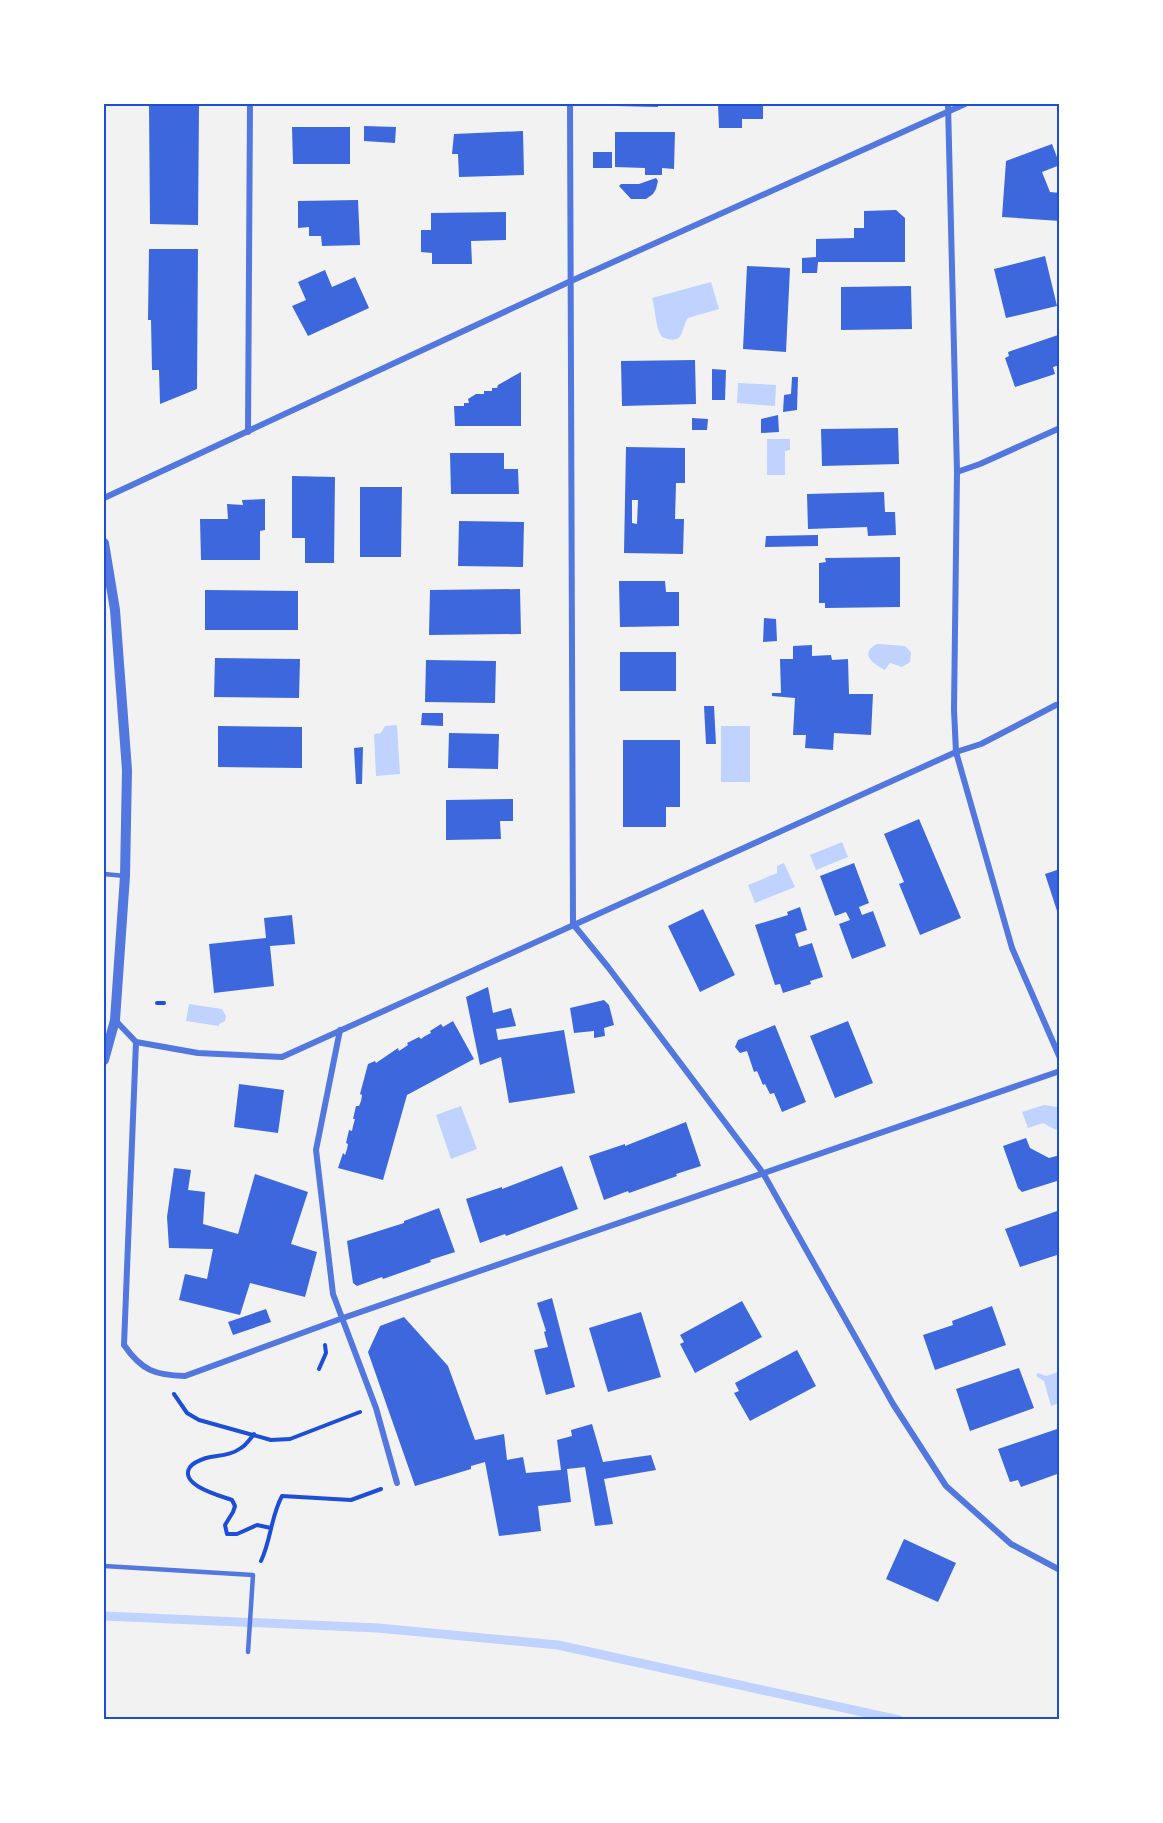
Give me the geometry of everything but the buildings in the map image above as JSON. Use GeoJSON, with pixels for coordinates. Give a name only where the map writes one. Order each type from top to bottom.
{"type":"FeatureCollection","features":[{"type":"Feature","properties":{"kind":"street"},"geometry":{"type":"LineString","coordinates":[[248,432],[249,104]]}},
{"type":"Feature","properties":{"kind":"street"},"geometry":{"type":"LineString","coordinates":[[570,104],[573,924],[763,1173],[893,1404],[946,1486],[1011,1544],[1059,1570]]}},
{"type":"Feature","properties":{"kind":"street"},"geometry":{"type":"LineString","coordinates":[[104,498],[948,107],[965,104]]}},
{"type":"Feature","properties":{"kind":"street"},"geometry":{"type":"LineString","coordinates":[[948,107],[957,472],[954,710],[956,752],[1012,948],[1059,1058]]}},
{"type":"Feature","properties":{"kind":"street"},"geometry":{"type":"LineString","coordinates":[[957,472],[1059,428]]}},
{"type":"Feature","properties":{"kind":"street"},"geometry":{"type":"LineString","coordinates":[[104,543],[115,610],[127,770],[125,876],[115,1020],[104,1060]]}},
{"type":"Feature","properties":{"kind":"street"},"geometry":{"type":"LineString","coordinates":[[115,1020],[136,1042],[198,1053],[282,1057],[956,752],[981,744],[1056,705]]}},
{"type":"Feature","properties":{"kind":"street"},"geometry":{"type":"LineString","coordinates":[[340,1030],[316,1150],[333,1293],[376,1408],[397,1483]]}},
{"type":"Feature","properties":{"kind":"street"},"geometry":{"type":"LineString","coordinates":[[136,1042],[124,1345],[134,1359],[158,1375],[185,1376],[344,1318],[1059,1071]]}},
{"type":"Feature","properties":{"kind":"lane"},"geometry":{"type":"LineString","coordinates":[[104,874],[125,876]]}},
{"type":"Feature","properties":{"kind":"lane"},"geometry":{"type":"LineString","coordinates":[[104,1566],[253,1575],[248,1652]]}},
{"type":"Feature","properties":{"kind":"path"},"geometry":{"type":"LineString","coordinates":[[158,1003],[164,1003]]}},
{"type":"Feature","properties":{"kind":"path"},"geometry":{"type":"LineString","coordinates":[[319,1369],[326,1353],[325,1341]]}},
{"type":"Feature","properties":{"kind":"path"},"geometry":{"type":"LineString","coordinates":[[173,1394],[187,1413],[199,1420],[272,1440],[290,1439],[342,1418],[376,1408]]}},
{"type":"Feature","properties":{"kind":"path"},"geometry":{"type":"LineString","coordinates":[[254,1434],[242,1448],[192,1464],[188,1472],[189,1480],[196,1486],[232,1500],[235,1506],[225,1525],[227,1534],[237,1534],[256,1525],[271,1528]]}},
{"type":"Feature","properties":{"kind":"path"},"geometry":{"type":"LineString","coordinates":[[253,1575],[266,1551],[277,1505],[282,1496],[351,1500],[397,1483]]}},
{"type":"Feature","properties":{"kind":"water"},"geometry":{"type":"Polygon","coordinates":[[[711,282],[719,309],[688,318],[681,335],[675,340],[662,337],[658,329],[652,298],[711,282]]]}},
{"type":"Feature","properties":{"kind":"water"},"geometry":{"type":"Polygon","coordinates":[[[738,383],[776,385],[775,406],[737,403],[738,383]]]}},
{"type":"Feature","properties":{"kind":"water"},"geometry":{"type":"Polygon","coordinates":[[[767,439],[790,439],[790,450],[785,451],[785,475],[767,475],[767,439]]]}},
{"type":"Feature","properties":{"kind":"water"},"geometry":{"type":"Polygon","coordinates":[[[877,644],[905,646],[911,652],[910,662],[902,667],[890,663],[885,670],[873,662],[868,655],[871,648],[877,644]]]}},
{"type":"Feature","properties":{"kind":"water"},"geometry":{"type":"Polygon","coordinates":[[[397,725],[400,774],[376,776],[374,734],[381,733],[385,726],[397,725]]]}},
{"type":"Feature","properties":{"kind":"water"},"geometry":{"type":"Polygon","coordinates":[[[721,726],[750,726],[750,782],[721,782],[721,726]]]}},
{"type":"Feature","properties":{"kind":"water"},"geometry":{"type":"Polygon","coordinates":[[[842,842],[848,857],[816,870],[810,855],[842,842]]]}},
{"type":"Feature","properties":{"kind":"water"},"geometry":{"type":"Polygon","coordinates":[[[784,863],[795,887],[755,903],[748,885],[777,873],[777,866],[784,863]]]}},
{"type":"Feature","properties":{"kind":"water"},"geometry":{"type":"Polygon","coordinates":[[[189,1004],[222,1009],[226,1016],[225,1021],[219,1026],[186,1021],[189,1004]]]}},
{"type":"Feature","properties":{"kind":"water"},"geometry":{"type":"Polygon","coordinates":[[[1044,1105],[1057,1107],[1059,1128],[1056,1130],[1043,1123],[1028,1128],[1022,1112],[1044,1105]]]}},
{"type":"Feature","properties":{"kind":"water"},"geometry":{"type":"Polygon","coordinates":[[[461,1106],[477,1149],[451,1159],[436,1115],[461,1106]]]}},
{"type":"Feature","properties":{"kind":"water"},"geometry":{"type":"Polygon","coordinates":[[[1058,1372],[1059,1403],[1051,1406],[1044,1381],[1036,1376],[1038,1373],[1046,1376],[1058,1372]]]}},
{"type":"Feature","properties":{"kind":"waterway"},"geometry":{"type":"LineString","coordinates":[[104,1616],[378,1628],[558,1645],[899,1720]]}}]}
